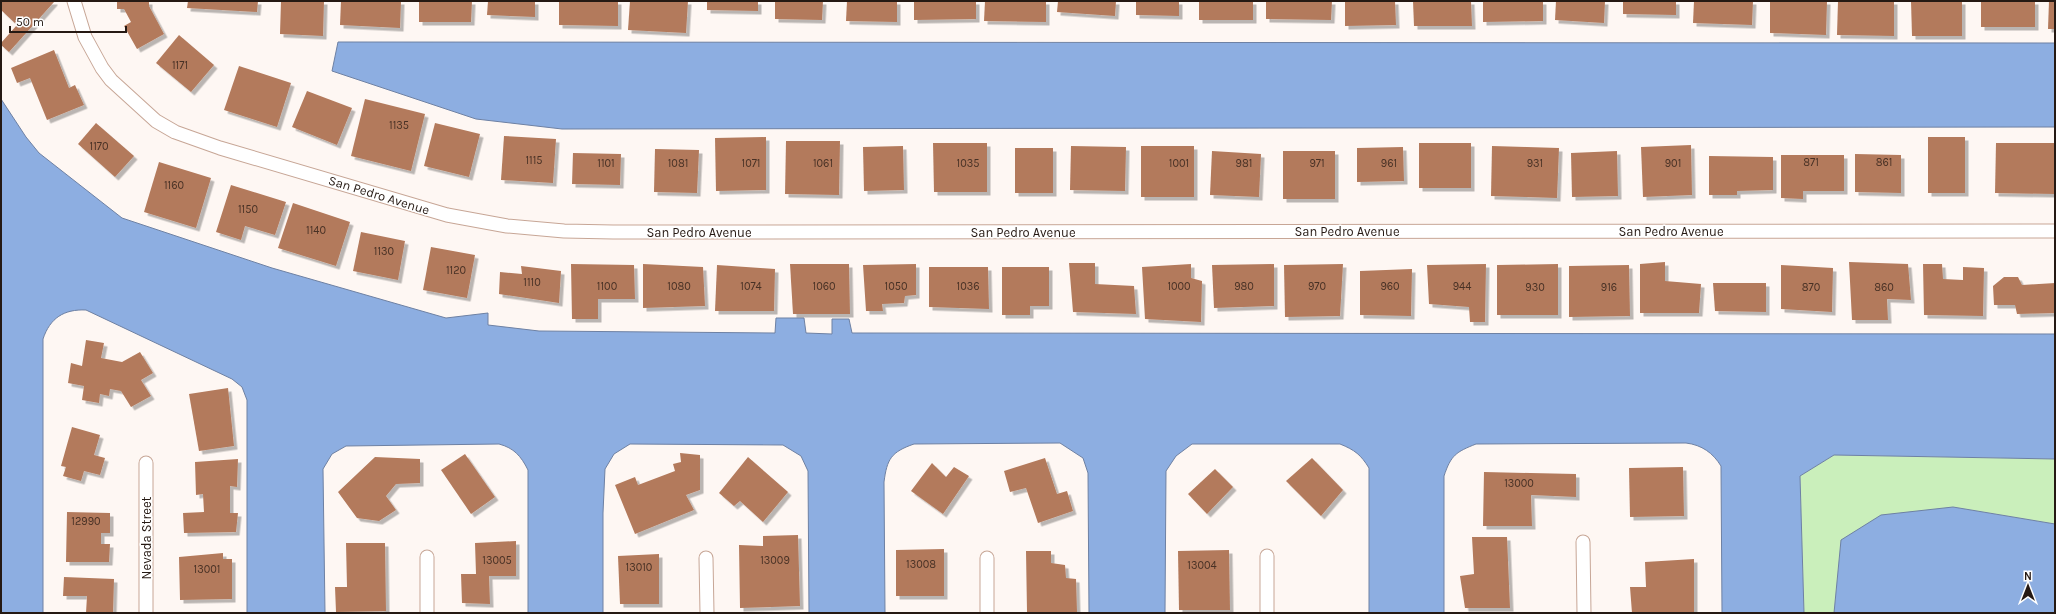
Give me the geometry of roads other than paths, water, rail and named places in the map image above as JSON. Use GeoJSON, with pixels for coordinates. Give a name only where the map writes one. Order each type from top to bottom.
{"type":"FeatureCollection","features":[{"type":"Feature","properties":{"kind":"street","name":"San Pedro Avenue"},"geometry":{"type":"LineString","coordinates":[[74,1],[82,30],[102,68],[122,92],[165,127],[212,145],[424,209],[507,226],[564,231],[613,232],[2055,231]]}},
{"type":"Feature","properties":{"kind":"street","name":"Nevada Street"},"geometry":{"type":"LineString","coordinates":[[146,462],[146,613]]}},
{"type":"Feature","properties":{"kind":"street"},"geometry":{"type":"LineString","coordinates":[[1583,542],[1584,613]]}},
{"type":"Feature","properties":{"kind":"street"},"geometry":{"type":"LineString","coordinates":[[1267,556],[1267,613]]}},
{"type":"Feature","properties":{"kind":"street"},"geometry":{"type":"LineString","coordinates":[[427,557],[427,613]]}},
{"type":"Feature","properties":{"kind":"street"},"geometry":{"type":"LineString","coordinates":[[706,558],[706,613]]}},
{"type":"Feature","properties":{"kind":"street"},"geometry":{"type":"LineString","coordinates":[[987,558],[987,613]]}},
{"type":"Feature","properties":{"kind":"water"},"geometry":{"type":"Polygon","coordinates":[[[338,42],[2055,43],[2055,127],[562,129],[476,119],[332,71],[338,42]]]}},
{"type":"Feature","properties":{"kind":"water"},"geometry":{"type":"Polygon","coordinates":[[[1,99],[26,137],[39,153],[122,218],[272,268],[446,318],[488,313],[488,325],[539,331],[775,333],[776,318],[804,318],[806,333],[832,334],[832,319],[849,319],[852,333],[2055,334],[2055,459],[1834,455],[1800,476],[1804,613],[1722,613],[1721,466],[1706,450],[1686,443],[1476,444],[1455,455],[1449,463],[1444,476],[1444,613],[1369,613],[1369,468],[1360,456],[1350,448],[1340,444],[1192,444],[1176,456],[1166,471],[1165,613],[1089,613],[1088,473],[1083,458],[1060,443],[914,444],[895,453],[889,462],[885,474],[885,613],[809,613],[808,471],[801,456],[783,445],[630,444],[614,454],[605,469],[603,513],[603,613],[528,613],[528,470],[523,461],[513,450],[499,444],[346,446],[332,454],[323,469],[325,613],[247,613],[247,400],[242,387],[232,379],[86,310],[78,310],[65,313],[54,320],[43,339],[43,613],[1,613],[1,99]]]}},
{"type":"Feature","properties":{"kind":"water"},"geometry":{"type":"Polygon","coordinates":[[[1953,507],[2055,524],[2055,613],[1834,613],[1841,540],[1881,515],[1953,507]]]}}]}
